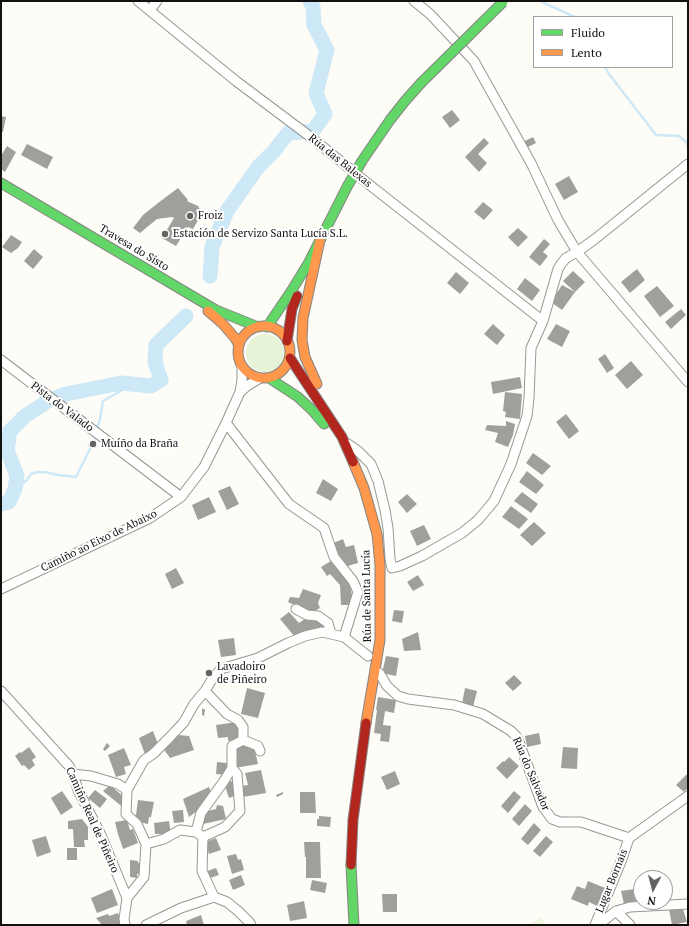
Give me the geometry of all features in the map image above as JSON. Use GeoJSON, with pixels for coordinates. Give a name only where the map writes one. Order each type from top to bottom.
{"type":"FeatureCollection","features":[{"type":"Feature","properties":{"kind":"highway"},"geometry":{"type":"LineString","coordinates":[[263,327],[292,290],[309,262],[347,187],[362,161],[390,120],[421,83],[504,1]]}},
{"type":"Feature","properties":{"kind":"highway","name":"Travesa do Sisto"},"geometry":{"type":"LineString","coordinates":[[1,183],[216,310],[263,327]]}},
{"type":"Feature","properties":{"kind":"highway","name":"Travesa do Sisto"},"geometry":{"type":"LineString","coordinates":[[1,191],[54,220],[207,311],[222,323],[239,345]]}},
{"type":"Feature","properties":{"kind":"highway"},"geometry":{"type":"LineString","coordinates":[[320,240],[303,318],[302,340],[305,357],[332,412],[337,428]]}},
{"type":"Feature","properties":{"kind":"highway"},"geometry":{"type":"LineString","coordinates":[[287,341],[292,309],[309,262]]}},
{"type":"Feature","properties":{"kind":"highway"},"geometry":{"type":"LineString","coordinates":[[264,378],[276,375],[282,371],[290,358],[290,349],[287,341],[279,331],[263,327],[250,331],[239,345],[239,360],[242,366],[253,376],[264,378],[298,397],[324,424],[338,448],[356,490],[364,521]]}},
{"type":"Feature","properties":{"kind":"highway","name":"Rúa de Santa Lucía"},"geometry":{"type":"LineString","coordinates":[[290,358],[337,428],[345,443],[364,488],[377,534],[380,565],[380,640],[365,730],[353,820],[351,865],[354,925]]}},
{"type":"Feature","properties":{"kind":"highway","name":"Rúa de Santa Lucía"},"geometry":{"type":"LineString","coordinates":[[369,544],[372,566],[371,618]]}},
{"type":"Feature","properties":{"kind":"highway","name":"Rúa de Santa Lucía"},"geometry":{"type":"LineString","coordinates":[[346,925],[346,835],[354,756],[369,651]]}},
{"type":"Feature","properties":{"kind":"street","name":"Rúa das Balexas"},"geometry":{"type":"LineString","coordinates":[[138,1],[236,81],[312,138],[543,321]]}},
{"type":"Feature","properties":{"kind":"street"},"geometry":{"type":"LineString","coordinates":[[150,10],[157,1]]}},
{"type":"Feature","properties":{"kind":"street"},"geometry":{"type":"LineString","coordinates":[[414,1],[430,14],[474,61],[531,163],[558,220],[577,252],[688,382]]}},
{"type":"Feature","properties":{"kind":"street"},"geometry":{"type":"LineString","coordinates":[[345,443],[358,451],[368,460],[378,481],[388,528],[392,568],[422,556],[462,534],[478,520],[494,501],[511,464],[527,416],[531,348],[543,321],[558,269],[561,264],[566,258],[595,239],[688,164]]}},
{"type":"Feature","properties":{"kind":"street","name":"Pista do Valado"},"geometry":{"type":"LineString","coordinates":[[1,360],[181,497]]}},
{"type":"Feature","properties":{"kind":"street"},"geometry":{"type":"LineString","coordinates":[[240,392],[242,366]]}},
{"type":"Feature","properties":{"kind":"street"},"geometry":{"type":"LineString","coordinates":[[240,392],[247,386],[264,378]]}},
{"type":"Feature","properties":{"kind":"street","name":"Camiño ao Eixo de Abaixo"},"geometry":{"type":"LineString","coordinates":[[1,589],[150,518],[181,497],[204,467],[240,392]]}},
{"type":"Feature","properties":{"kind":"street"},"geometry":{"type":"LineString","coordinates":[[226,422],[290,504],[324,528],[334,557],[353,581],[358,592],[344,637]]}},
{"type":"Feature","properties":{"kind":"street"},"geometry":{"type":"LineString","coordinates":[[324,424],[336,436],[350,463],[366,469],[378,481]]}},
{"type":"Feature","properties":{"kind":"street"},"geometry":{"type":"LineString","coordinates":[[368,460],[357,458],[353,463],[353,471],[365,503],[375,547],[375,575],[372,584]]}},
{"type":"Feature","properties":{"kind":"street"},"geometry":{"type":"LineString","coordinates":[[296,609],[307,615],[318,616],[328,623],[331,634]]}},
{"type":"Feature","properties":{"kind":"street"},"geometry":{"type":"LineString","coordinates":[[125,925],[124,919],[127,898],[144,877],[146,844],[137,824],[126,814],[127,790],[144,760],[153,754],[184,722],[194,704],[221,669],[258,658],[305,636],[322,632],[344,637],[369,651]]}},
{"type":"Feature","properties":{"kind":"street","name":"Rúa do Salvador"},"geometry":{"type":"LineString","coordinates":[[375,670],[380,674],[387,686],[398,696],[408,699],[454,705],[483,714],[511,731],[519,742],[543,807],[552,819],[560,822],[581,822],[629,838]]}},
{"type":"Feature","properties":{"kind":"street","name":"Camiño Real de Piñeiro"},"geometry":{"type":"LineString","coordinates":[[1,690],[69,766],[78,790],[101,835],[127,898]]}},
{"type":"Feature","properties":{"kind":"street"},"geometry":{"type":"LineString","coordinates":[[205,691],[227,714],[238,720],[243,727],[243,740]]}},
{"type":"Feature","properties":{"kind":"street"},"geometry":{"type":"LineString","coordinates":[[243,740],[258,746],[260,751]]}},
{"type":"Feature","properties":{"kind":"street"},"geometry":{"type":"LineString","coordinates":[[214,897],[202,871],[200,835],[201,813],[232,768],[232,746],[243,740]]}},
{"type":"Feature","properties":{"kind":"street"},"geometry":{"type":"LineString","coordinates":[[146,844],[164,839],[180,830],[200,835],[225,827],[240,812],[237,774],[232,768]]}},
{"type":"Feature","properties":{"kind":"street"},"geometry":{"type":"LineString","coordinates":[[72,774],[91,776],[118,784],[127,790]]}},
{"type":"Feature","properties":{"kind":"street","name":"Lugar Bornais"},"geometry":{"type":"LineString","coordinates":[[595,925],[620,865],[629,838],[688,796]]}},
{"type":"Feature","properties":{"kind":"street"},"geometry":{"type":"LineString","coordinates":[[146,925],[181,908],[214,897],[227,902],[238,911],[250,923],[250,925]]}},
{"type":"Feature","properties":{"kind":"street","name":"Lugar Bornais"},"geometry":{"type":"LineString","coordinates":[[598,925],[616,911],[630,907],[688,904]]}},
{"type":"Feature","properties":{"kind":"street"},"geometry":{"type":"LineString","coordinates":[[616,911],[630,925]]}},
{"type":"Feature","properties":{"kind":"green space"},"geometry":{"type":"Polygon","coordinates":[[[265,334],[278,340],[284,353],[278,366],[265,372],[252,366],[246,353],[252,340],[265,334]]]}},
{"type":"Feature","properties":{"kind":"green space"},"geometry":{"type":"Polygon","coordinates":[[[540,917],[547,925],[530,925],[540,917]]]}},
{"type":"Feature","properties":{"kind":"building"},"geometry":{"type":"Polygon","coordinates":[[[452,110],[460,120],[450,128],[442,117],[452,110]]]}},
{"type":"Feature","properties":{"kind":"building"},"geometry":{"type":"Polygon","coordinates":[[[1,116],[6,117],[3,132],[1,132],[1,116]]]}},
{"type":"Feature","properties":{"kind":"building"},"geometry":{"type":"Polygon","coordinates":[[[533,137],[536,143],[526,148],[523,142],[533,137]]]}},
{"type":"Feature","properties":{"kind":"building"},"geometry":{"type":"Polygon","coordinates":[[[484,138],[489,143],[478,154],[487,163],[479,172],[465,157],[484,138]]]}},
{"type":"Feature","properties":{"kind":"building"},"geometry":{"type":"Polygon","coordinates":[[[27,144],[53,157],[47,169],[21,155],[27,144]]]}},
{"type":"Feature","properties":{"kind":"building"},"geometry":{"type":"Polygon","coordinates":[[[7,146],[16,152],[5,172],[1,169],[1,156],[7,146]]]}},
{"type":"Feature","properties":{"kind":"building"},"geometry":{"type":"Polygon","coordinates":[[[569,176],[578,192],[564,200],[555,184],[569,176]]]}},
{"type":"Feature","properties":{"kind":"building"},"geometry":{"type":"Polygon","coordinates":[[[178,188],[188,200],[187,201],[198,206],[202,213],[193,229],[188,227],[176,246],[162,238],[174,218],[172,217],[157,219],[140,233],[133,228],[143,215],[178,188]]]}},
{"type":"Feature","properties":{"kind":"building"},"geometry":{"type":"Polygon","coordinates":[[[483,202],[493,210],[484,220],[474,212],[483,202]]]}},
{"type":"Feature","properties":{"kind":"building"},"geometry":{"type":"Polygon","coordinates":[[[518,228],[528,237],[518,247],[508,237],[518,228]]]}},
{"type":"Feature","properties":{"kind":"building"},"geometry":{"type":"Polygon","coordinates":[[[11,235],[22,242],[18,248],[11,253],[2,247],[11,235]]]}},
{"type":"Feature","properties":{"kind":"building"},"geometry":{"type":"Polygon","coordinates":[[[544,239],[550,244],[543,252],[548,256],[540,266],[529,257],[544,239]]]}},
{"type":"Feature","properties":{"kind":"building"},"geometry":{"type":"Polygon","coordinates":[[[34,249],[43,257],[33,269],[24,261],[34,249]]]}},
{"type":"Feature","properties":{"kind":"building"},"geometry":{"type":"Polygon","coordinates":[[[637,269],[645,280],[630,293],[621,282],[637,269]]]}},
{"type":"Feature","properties":{"kind":"building"},"geometry":{"type":"Polygon","coordinates":[[[573,271],[585,282],[575,292],[563,281],[573,271]]]}},
{"type":"Feature","properties":{"kind":"building"},"geometry":{"type":"Polygon","coordinates":[[[456,272],[469,283],[460,294],[447,283],[456,272]]]}},
{"type":"Feature","properties":{"kind":"building"},"geometry":{"type":"Polygon","coordinates":[[[525,278],[540,290],[532,301],[517,289],[525,278]]]}},
{"type":"Feature","properties":{"kind":"building"},"geometry":{"type":"Polygon","coordinates":[[[562,285],[575,292],[562,310],[551,302],[562,285]]]}},
{"type":"Feature","properties":{"kind":"building"},"geometry":{"type":"Polygon","coordinates":[[[657,286],[674,306],[660,317],[644,296],[657,286]]]}},
{"type":"Feature","properties":{"kind":"building"},"geometry":{"type":"Polygon","coordinates":[[[681,309],[686,315],[671,329],[665,322],[681,309]]]}},
{"type":"Feature","properties":{"kind":"building"},"geometry":{"type":"Polygon","coordinates":[[[493,324],[505,335],[497,345],[484,334],[493,324]]]}},
{"type":"Feature","properties":{"kind":"building"},"geometry":{"type":"Polygon","coordinates":[[[556,324],[570,331],[562,347],[547,339],[556,324]]]}},
{"type":"Feature","properties":{"kind":"building"},"geometry":{"type":"Polygon","coordinates":[[[605,354],[614,368],[607,373],[598,359],[605,354]]]}},
{"type":"Feature","properties":{"kind":"building"},"geometry":{"type":"Polygon","coordinates":[[[631,361],[643,375],[627,389],[615,375],[631,361]]]}},
{"type":"Feature","properties":{"kind":"building"},"geometry":{"type":"Polygon","coordinates":[[[520,377],[522,388],[493,394],[491,382],[520,377]]]}},
{"type":"Feature","properties":{"kind":"building"},"geometry":{"type":"Polygon","coordinates":[[[505,392],[522,394],[520,419],[505,417],[506,412],[503,411],[505,392]]]}},
{"type":"Feature","properties":{"kind":"building"},"geometry":{"type":"Polygon","coordinates":[[[566,414],[579,431],[569,439],[556,422],[566,414]]]}},
{"type":"Feature","properties":{"kind":"building"},"geometry":{"type":"Polygon","coordinates":[[[506,421],[515,424],[513,435],[508,447],[495,442],[498,433],[485,430],[487,425],[506,426],[506,421]]]}},
{"type":"Feature","properties":{"kind":"building","name":"Muíño da Braña"},"geometry":{"type":"Polygon","coordinates":[[[90,441],[97,443],[96,448],[88,446],[90,441]]]}},
{"type":"Feature","properties":{"kind":"building"},"geometry":{"type":"Polygon","coordinates":[[[533,453],[551,466],[542,475],[526,463],[533,453]]]}},
{"type":"Feature","properties":{"kind":"building"},"geometry":{"type":"Polygon","coordinates":[[[527,471],[544,485],[536,494],[519,482],[527,471]]]}},
{"type":"Feature","properties":{"kind":"building"},"geometry":{"type":"Polygon","coordinates":[[[323,479],[338,489],[331,501],[316,493],[323,479]]]}},
{"type":"Feature","properties":{"kind":"building"},"geometry":{"type":"Polygon","coordinates":[[[230,486],[239,504],[227,510],[218,491],[230,486]]]}},
{"type":"Feature","properties":{"kind":"building"},"geometry":{"type":"Polygon","coordinates":[[[522,492],[538,504],[531,513],[514,501],[522,492]]]}},
{"type":"Feature","properties":{"kind":"building"},"geometry":{"type":"Polygon","coordinates":[[[407,494],[417,504],[407,513],[398,502],[407,494]]]}},
{"type":"Feature","properties":{"kind":"building"},"geometry":{"type":"Polygon","coordinates":[[[209,497],[216,512],[198,520],[192,505],[209,497]]]}},
{"type":"Feature","properties":{"kind":"building"},"geometry":{"type":"Polygon","coordinates":[[[511,506],[528,519],[519,529],[502,517],[511,506]]]}},
{"type":"Feature","properties":{"kind":"building"},"geometry":{"type":"Polygon","coordinates":[[[534,522],[546,533],[532,546],[520,535],[534,522]]]}},
{"type":"Feature","properties":{"kind":"building"},"geometry":{"type":"Polygon","coordinates":[[[424,525],[431,539],[417,546],[410,531],[424,525]]]}},
{"type":"Feature","properties":{"kind":"building"},"geometry":{"type":"Polygon","coordinates":[[[343,539],[346,547],[354,545],[358,563],[344,567],[331,544],[343,539]]]}},
{"type":"Feature","properties":{"kind":"building"},"geometry":{"type":"Polygon","coordinates":[[[331,561],[338,567],[350,583],[352,596],[349,605],[341,605],[340,585],[330,574],[327,576],[321,567],[331,561]]]}},
{"type":"Feature","properties":{"kind":"building"},"geometry":{"type":"Polygon","coordinates":[[[176,568],[184,583],[172,589],[165,574],[176,568]]]}},
{"type":"Feature","properties":{"kind":"building"},"geometry":{"type":"Polygon","coordinates":[[[418,575],[424,585],[413,591],[407,582],[418,575]]]}},
{"type":"Feature","properties":{"kind":"building"},"geometry":{"type":"Polygon","coordinates":[[[303,589],[321,595],[318,603],[320,608],[311,613],[288,602],[290,597],[299,598],[303,589]]]}},
{"type":"Feature","properties":{"kind":"building"},"geometry":{"type":"Polygon","coordinates":[[[394,610],[404,611],[402,623],[392,621],[394,610]]]}},
{"type":"Feature","properties":{"kind":"building"},"geometry":{"type":"Polygon","coordinates":[[[289,612],[299,623],[306,618],[319,620],[325,629],[295,637],[280,619],[289,612]]]}},
{"type":"Feature","properties":{"kind":"building"},"geometry":{"type":"Polygon","coordinates":[[[418,632],[421,650],[404,651],[402,639],[418,632]]]}},
{"type":"Feature","properties":{"kind":"building"},"geometry":{"type":"Polygon","coordinates":[[[234,638],[236,655],[221,657],[218,640],[234,638]]]}},
{"type":"Feature","properties":{"kind":"building"},"geometry":{"type":"Polygon","coordinates":[[[386,656],[399,658],[396,676],[382,673],[386,656]]]}},
{"type":"Feature","properties":{"kind":"building","name":"Lavadoiro de Piñeiro"},"geometry":{"type":"Polygon","coordinates":[[[212,669],[213,674],[207,676],[205,671],[212,669]]]}},
{"type":"Feature","properties":{"kind":"building"},"geometry":{"type":"Polygon","coordinates":[[[514,675],[522,683],[513,691],[505,683],[514,675]]]}},
{"type":"Feature","properties":{"kind":"building"},"geometry":{"type":"Polygon","coordinates":[[[247,688],[265,693],[258,718],[241,714],[247,688]]]}},
{"type":"Feature","properties":{"kind":"building"},"geometry":{"type":"Polygon","coordinates":[[[465,688],[477,691],[473,707],[462,704],[465,688]]]}},
{"type":"Feature","properties":{"kind":"building"},"geometry":{"type":"Polygon","coordinates":[[[378,697],[396,700],[394,713],[385,711],[383,725],[391,726],[389,742],[380,741],[381,734],[374,733],[378,697]]]}},
{"type":"Feature","properties":{"kind":"building"},"geometry":{"type":"Polygon","coordinates":[[[202,709],[205,709],[204,716],[202,715],[202,709]]]}},
{"type":"Feature","properties":{"kind":"building"},"geometry":{"type":"Polygon","coordinates":[[[237,722],[239,739],[228,741],[228,737],[218,738],[216,725],[237,722]]]}},
{"type":"Feature","properties":{"kind":"building"},"geometry":{"type":"Polygon","coordinates":[[[153,731],[159,747],[146,757],[139,738],[153,731]]]}},
{"type":"Feature","properties":{"kind":"building"},"geometry":{"type":"Polygon","coordinates":[[[539,733],[541,744],[527,747],[525,736],[539,733]]]}},
{"type":"Feature","properties":{"kind":"building"},"geometry":{"type":"Polygon","coordinates":[[[178,735],[189,736],[194,750],[170,758],[163,748],[178,735]]]}},
{"type":"Feature","properties":{"kind":"building"},"geometry":{"type":"Polygon","coordinates":[[[107,743],[110,746],[105,751],[103,749],[107,743]]]}},
{"type":"Feature","properties":{"kind":"building"},"geometry":{"type":"Polygon","coordinates":[[[240,744],[254,747],[258,764],[235,768],[234,750],[240,744]]]}},
{"type":"Feature","properties":{"kind":"building"},"geometry":{"type":"Polygon","coordinates":[[[29,747],[36,757],[32,760],[35,765],[29,770],[24,765],[22,766],[15,756],[29,747]]]}},
{"type":"Feature","properties":{"kind":"building"},"geometry":{"type":"Polygon","coordinates":[[[563,747],[578,748],[577,769],[561,768],[563,747]]]}},
{"type":"Feature","properties":{"kind":"building"},"geometry":{"type":"Polygon","coordinates":[[[124,748],[131,765],[124,767],[126,774],[116,777],[108,755],[124,748]]]}},
{"type":"Feature","properties":{"kind":"building"},"geometry":{"type":"Polygon","coordinates":[[[509,757],[519,766],[507,779],[496,768],[509,757]]]}},
{"type":"Feature","properties":{"kind":"building"},"geometry":{"type":"Polygon","coordinates":[[[217,762],[227,763],[226,775],[216,774],[217,762]]]}},
{"type":"Feature","properties":{"kind":"building"},"geometry":{"type":"Polygon","coordinates":[[[261,770],[266,793],[243,797],[241,786],[248,785],[245,773],[261,770]]]}},
{"type":"Feature","properties":{"kind":"building"},"geometry":{"type":"Polygon","coordinates":[[[395,771],[400,784],[387,790],[381,777],[395,771]]]}},
{"type":"Feature","properties":{"kind":"building"},"geometry":{"type":"Polygon","coordinates":[[[688,773],[688,788],[684,792],[676,785],[688,773]]]}},
{"type":"Feature","properties":{"kind":"building"},"geometry":{"type":"Polygon","coordinates":[[[233,781],[237,795],[229,798],[224,783],[233,781]]]}},
{"type":"Feature","properties":{"kind":"building"},"geometry":{"type":"Polygon","coordinates":[[[110,785],[125,798],[125,809],[103,791],[110,785]]]}},
{"type":"Feature","properties":{"kind":"building"},"geometry":{"type":"Polygon","coordinates":[[[209,787],[212,795],[201,808],[189,817],[183,799],[209,787]]]}},
{"type":"Feature","properties":{"kind":"building"},"geometry":{"type":"Polygon","coordinates":[[[95,790],[107,799],[100,808],[88,798],[95,790]]]}},
{"type":"Feature","properties":{"kind":"building"},"geometry":{"type":"Polygon","coordinates":[[[62,791],[73,807],[61,815],[51,798],[62,791]]]}},
{"type":"Feature","properties":{"kind":"building"},"geometry":{"type":"Polygon","coordinates":[[[514,791],[521,797],[508,813],[501,806],[514,791]]]}},
{"type":"Feature","properties":{"kind":"building"},"geometry":{"type":"Polygon","coordinates":[[[283,792],[283,794],[277,797],[276,795],[283,792]]]}},
{"type":"Feature","properties":{"kind":"building"},"geometry":{"type":"Polygon","coordinates":[[[300,792],[315,792],[316,813],[300,813],[300,792]]]}},
{"type":"Feature","properties":{"kind":"building"},"geometry":{"type":"Polygon","coordinates":[[[138,800],[154,802],[148,824],[136,820],[134,816],[136,815],[138,800]]]}},
{"type":"Feature","properties":{"kind":"building"},"geometry":{"type":"Polygon","coordinates":[[[525,804],[532,811],[519,826],[512,819],[525,804]]]}},
{"type":"Feature","properties":{"kind":"building"},"geometry":{"type":"Polygon","coordinates":[[[217,805],[223,806],[226,819],[203,824],[204,817],[208,811],[216,809],[217,805]]]}},
{"type":"Feature","properties":{"kind":"building"},"geometry":{"type":"Polygon","coordinates":[[[183,810],[184,822],[174,823],[172,811],[183,810]]]}},
{"type":"Feature","properties":{"kind":"building"},"geometry":{"type":"Polygon","coordinates":[[[319,816],[331,817],[330,827],[317,826],[317,819],[319,819],[319,816]]]}},
{"type":"Feature","properties":{"kind":"building"},"geometry":{"type":"Polygon","coordinates":[[[82,819],[88,827],[88,840],[84,840],[85,847],[74,847],[73,829],[68,829],[68,821],[82,819]]]}},
{"type":"Feature","properties":{"kind":"building"},"geometry":{"type":"Polygon","coordinates":[[[127,820],[130,830],[133,829],[138,843],[123,849],[115,822],[127,820]]]}},
{"type":"Feature","properties":{"kind":"building"},"geometry":{"type":"Polygon","coordinates":[[[169,821],[171,834],[155,834],[154,823],[169,821]]]}},
{"type":"Feature","properties":{"kind":"building"},"geometry":{"type":"Polygon","coordinates":[[[534,823],[541,830],[528,845],[521,839],[534,823]]]}},
{"type":"Feature","properties":{"kind":"building"},"geometry":{"type":"Polygon","coordinates":[[[46,836],[51,852],[37,857],[32,840],[46,836]]]}},
{"type":"Feature","properties":{"kind":"building"},"geometry":{"type":"Polygon","coordinates":[[[546,836],[553,842],[540,857],[533,851],[546,836]]]}},
{"type":"Feature","properties":{"kind":"building"},"geometry":{"type":"Polygon","coordinates":[[[216,838],[221,850],[209,854],[205,842],[216,838]]]}},
{"type":"Feature","properties":{"kind":"building"},"geometry":{"type":"Polygon","coordinates":[[[304,842],[320,842],[321,878],[306,878],[304,842]]]}},
{"type":"Feature","properties":{"kind":"building"},"geometry":{"type":"Polygon","coordinates":[[[67,848],[77,848],[77,860],[67,860],[67,848]]]}},
{"type":"Feature","properties":{"kind":"building"},"geometry":{"type":"Polygon","coordinates":[[[236,854],[238,860],[241,859],[244,870],[232,874],[227,856],[236,854]]]}},
{"type":"Feature","properties":{"kind":"building"},"geometry":{"type":"Polygon","coordinates":[[[130,860],[138,861],[138,863],[140,863],[137,878],[130,877],[130,860]]]}},
{"type":"Feature","properties":{"kind":"building"},"geometry":{"type":"Polygon","coordinates":[[[216,868],[219,875],[210,878],[207,871],[216,868]]]}},
{"type":"Feature","properties":{"kind":"building"},"geometry":{"type":"Polygon","coordinates":[[[241,875],[245,885],[233,890],[229,880],[241,875]]]}},
{"type":"Feature","properties":{"kind":"building"},"geometry":{"type":"Polygon","coordinates":[[[312,880],[327,883],[325,893],[310,890],[312,880]]]}},
{"type":"Feature","properties":{"kind":"building"},"geometry":{"type":"Polygon","coordinates":[[[588,881],[605,888],[597,906],[589,902],[588,906],[571,899],[577,886],[585,889],[588,881]]]}},
{"type":"Feature","properties":{"kind":"building"},"geometry":{"type":"Polygon","coordinates":[[[112,889],[118,905],[97,913],[91,898],[112,889]]]}},
{"type":"Feature","properties":{"kind":"building"},"geometry":{"type":"Polygon","coordinates":[[[633,889],[633,902],[624,904],[621,891],[633,889]]]}},
{"type":"Feature","properties":{"kind":"building"},"geometry":{"type":"Polygon","coordinates":[[[382,894],[397,894],[397,912],[383,912],[382,894]]]}},
{"type":"Feature","properties":{"kind":"building"},"geometry":{"type":"Polygon","coordinates":[[[304,901],[307,918],[290,921],[287,905],[304,901]]]}},
{"type":"Feature","properties":{"kind":"building"},"geometry":{"type":"Polygon","coordinates":[[[683,909],[687,922],[672,925],[669,910],[683,909]]]}},
{"type":"Feature","properties":{"kind":"building"},"geometry":{"type":"Polygon","coordinates":[[[118,913],[122,925],[102,925],[96,918],[108,914],[109,916],[118,913]]]}},
{"type":"Feature","properties":{"kind":"building"},"geometry":{"type":"Polygon","coordinates":[[[201,915],[204,925],[187,925],[186,921],[201,915]]]}},
{"type":"Feature","properties":{"kind":"waterway"},"geometry":{"type":"LineString","coordinates":[[210,276],[212,247],[227,211],[258,167],[274,151],[288,133],[313,131],[325,114],[316,93],[327,50],[314,25],[313,7],[310,1]]}},
{"type":"Feature","properties":{"kind":"waterway"},"geometry":{"type":"LineString","coordinates":[[541,1],[573,16]]}},
{"type":"Feature","properties":{"kind":"waterway"},"geometry":{"type":"LineString","coordinates":[[606,68],[656,135],[679,136],[688,146]]}},
{"type":"Feature","properties":{"kind":"waterway"},"geometry":{"type":"LineString","coordinates":[[1,504],[9,502],[15,489],[17,476],[7,450],[10,431],[25,416],[48,401],[66,394],[121,383],[151,386],[161,380],[155,362],[156,345],[186,316]]}},
{"type":"Feature","properties":{"kind":"waterway"},"geometry":{"type":"LineString","coordinates":[[97,430],[103,401],[133,384]]}},
{"type":"Feature","properties":{"kind":"waterway"},"geometry":{"type":"LineString","coordinates":[[94,442],[96,434]]}},
{"type":"Feature","properties":{"kind":"waterway"},"geometry":{"type":"LineString","coordinates":[[15,489],[26,481],[31,474],[37,472],[76,477],[90,449]]}},
{"type":"Feature","properties":{"kind":"traffic: fast"},"geometry":{"type":"LineString","coordinates":[[421,83],[503,2]]}},
{"type":"Feature","properties":{"kind":"traffic: fast"},"geometry":{"type":"LineString","coordinates":[[362,161],[390,120],[421,83]]}},
{"type":"Feature","properties":{"kind":"traffic: fast"},"geometry":{"type":"LineString","coordinates":[[347,187],[362,161]]}},
{"type":"Feature","properties":{"kind":"traffic: fast"},"geometry":{"type":"LineString","coordinates":[[1,183],[216,310],[258,327]]}},
{"type":"Feature","properties":{"kind":"traffic: fast"},"geometry":{"type":"LineString","coordinates":[[267,327],[309,262],[347,187]]}},
{"type":"Feature","properties":{"kind":"traffic: fast"},"geometry":{"type":"LineString","coordinates":[[269,378],[298,397],[324,424]]}},
{"type":"Feature","properties":{"kind":"traffic: fast"},"geometry":{"type":"LineString","coordinates":[[351,865],[354,925]]}},
{"type":"Feature","properties":{"kind":"traffic: slow"},"geometry":{"type":"LineString","coordinates":[[317,384],[305,357],[302,340],[303,318],[320,240]]}},
{"type":"Feature","properties":{"kind":"traffic: slow"},"geometry":{"type":"LineString","coordinates":[[208,311],[222,323],[239,345]]}},
{"type":"Feature","properties":{"kind":"traffic: slow"},"geometry":{"type":"LineString","coordinates":[[264,326],[274,328],[282,334],[288,342],[290,352],[288,362],[282,370],[274,376],[264,378],[254,376],[246,370],[240,362],[238,352],[240,342],[246,334],[254,328],[264,326]]}},
{"type":"Feature","properties":{"kind":"traffic: slow"},"geometry":{"type":"LineString","coordinates":[[353,462],[364,488],[377,534],[380,565],[380,640],[366,723]]}},
{"type":"Feature","properties":{"kind":"traffic: jam"},"geometry":{"type":"LineString","coordinates":[[287,341],[292,309],[297,296]]}},
{"type":"Feature","properties":{"kind":"traffic: jam"},"geometry":{"type":"LineString","coordinates":[[290,358],[342,437],[353,462]]}},
{"type":"Feature","properties":{"kind":"traffic: jam"},"geometry":{"type":"LineString","coordinates":[[351,865],[353,820],[366,723]]}},
{"type":"Feature","properties":{"kind":"place","name":"Froiz"},"geometry":{"type":"Point","coordinates":[190,216]}},
{"type":"Feature","properties":{"kind":"place","name":"Estación de Servizo Santa Lucía S.L."},"geometry":{"type":"Point","coordinates":[165,234]}},
{"type":"Feature","properties":{"kind":"place","name":"Muíño da Braña"},"geometry":{"type":"Point","coordinates":[93,444]}},
{"type":"Feature","properties":{"kind":"place","name":"Lavadoiro de Piñeiro"},"geometry":{"type":"Point","coordinates":[209,673]}}]}
